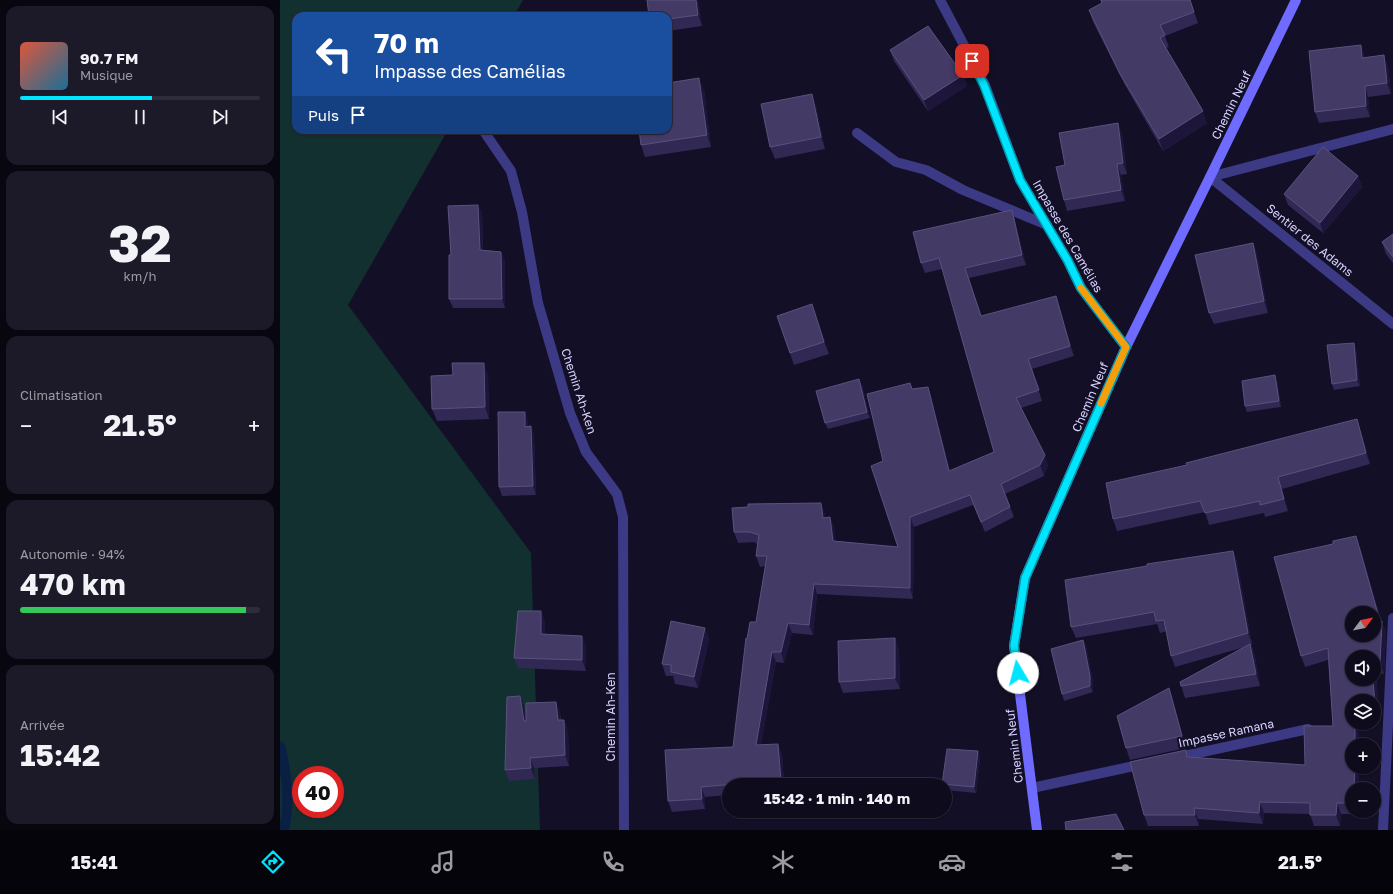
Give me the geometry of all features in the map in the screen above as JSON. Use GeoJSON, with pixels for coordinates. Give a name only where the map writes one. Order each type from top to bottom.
{"type":"FeatureCollection","features":[{"type":"Feature","properties":{"kind":"street","name":"Impasse des Camélias"},"geometry":{"type":"LineString","coordinates":[[940,0],[984,85],[1020,180],[1081,288],[1126,347]]}},
{"type":"Feature","properties":{"kind":"street","name":"Chemin Neuf"},"geometry":{"type":"LineString","coordinates":[[1037,830],[1014,646],[1025,578],[1126,347],[1296,0]]}},
{"type":"Feature","properties":{"kind":"street"},"geometry":{"type":"LineString","coordinates":[[1210,177],[1393,129]]}},
{"type":"Feature","properties":{"kind":"street"},"geometry":{"type":"LineString","coordinates":[[858,132],[896,162],[926,170],[963,190],[1047,226]]}},
{"type":"Feature","properties":{"kind":"street","name":"Chemin Ah-Ken"},"geometry":{"type":"LineString","coordinates":[[486,134],[511,170],[522,212],[538,303],[570,413],[586,452],[617,494],[623,517],[624,830]]}},
{"type":"Feature","properties":{"kind":"street","name":"Sentier des Adams"},"geometry":{"type":"LineString","coordinates":[[1210,177],[1393,324]]}},
{"type":"Feature","properties":{"kind":"street"},"geometry":{"type":"LineString","coordinates":[[1383,830],[1393,618]]}},
{"type":"Feature","properties":{"kind":"street","name":"Impasse Ramana"},"geometry":{"type":"LineString","coordinates":[[1032,788],[1308,729]]}},
{"type":"Feature","properties":{"kind":"green space"},"geometry":{"type":"Polygon","coordinates":[[[280,0],[523,0],[516,12],[292,12],[292,134],[446,134],[348,305],[531,553],[540,830],[280,830],[280,0]]]}},
{"type":"Feature","properties":{"kind":"building"},"geometry":{"type":"Polygon","coordinates":[[[647,0],[696,0],[698,15],[672,18],[672,12],[648,12],[647,0]]]}},
{"type":"Feature","properties":{"kind":"building"},"geometry":{"type":"Polygon","coordinates":[[[1101,0],[1190,0],[1194,12],[1160,25],[1165,35],[1160,38],[1203,111],[1159,139],[1120,74],[1089,10],[1102,3],[1101,0]]]}},
{"type":"Feature","properties":{"kind":"building"},"geometry":{"type":"Polygon","coordinates":[[[928,26],[963,75],[924,100],[890,50],[928,26]]]}},
{"type":"Feature","properties":{"kind":"building"},"geometry":{"type":"Polygon","coordinates":[[[1361,45],[1362,58],[1384,55],[1387,83],[1365,86],[1366,106],[1315,112],[1309,51],[1361,45]]]}},
{"type":"Feature","properties":{"kind":"building"},"geometry":{"type":"Polygon","coordinates":[[[699,78],[707,135],[641,145],[640,134],[672,134],[672,82],[699,78]]]}},
{"type":"Feature","properties":{"kind":"building"},"geometry":{"type":"Polygon","coordinates":[[[812,94],[821,137],[770,147],[761,104],[812,94]]]}},
{"type":"Feature","properties":{"kind":"building"},"geometry":{"type":"Polygon","coordinates":[[[1118,123],[1123,163],[1117,164],[1121,190],[1064,200],[1056,167],[1065,165],[1059,133],[1118,123]]]}},
{"type":"Feature","properties":{"kind":"building"},"geometry":{"type":"Polygon","coordinates":[[[1323,147],[1358,176],[1320,223],[1284,194],[1323,147]]]}},
{"type":"Feature","properties":{"kind":"building"},"geometry":{"type":"Polygon","coordinates":[[[478,205],[480,250],[501,252],[502,299],[449,299],[449,255],[451,255],[448,206],[478,205]]]}},
{"type":"Feature","properties":{"kind":"building"},"geometry":{"type":"Polygon","coordinates":[[[1012,210],[1022,255],[965,268],[981,316],[1056,296],[1070,346],[1028,359],[1039,390],[1016,398],[1045,455],[1040,465],[1001,484],[1010,507],[981,522],[970,495],[910,517],[910,588],[814,584],[809,625],[788,623],[781,652],[772,652],[756,745],[778,744],[781,778],[722,778],[722,785],[701,787],[702,799],[668,801],[665,750],[733,747],[746,638],[747,639],[750,622],[756,622],[767,556],[756,556],[759,535],[750,532],[734,532],[732,508],[748,507],[748,504],[821,503],[823,518],[830,517],[833,541],[898,547],[871,466],[883,461],[867,394],[910,383],[912,389],[928,387],[949,471],[994,452],[939,258],[921,263],[913,232],[1012,210]]]}},
{"type":"Feature","properties":{"kind":"building"},"geometry":{"type":"Polygon","coordinates":[[[1393,234],[1393,257],[1382,242],[1393,234]]]}},
{"type":"Feature","properties":{"kind":"building"},"geometry":{"type":"Polygon","coordinates":[[[1253,243],[1264,301],[1209,313],[1195,255],[1253,243]]]}},
{"type":"Feature","properties":{"kind":"building"},"geometry":{"type":"Polygon","coordinates":[[[812,304],[824,342],[790,353],[777,316],[812,304]]]}},
{"type":"Feature","properties":{"kind":"building"},"geometry":{"type":"Polygon","coordinates":[[[1354,343],[1357,380],[1332,384],[1327,345],[1354,343]]]}},
{"type":"Feature","properties":{"kind":"building"},"geometry":{"type":"Polygon","coordinates":[[[452,363],[484,363],[485,407],[432,409],[431,376],[453,375],[452,363]]]}},
{"type":"Feature","properties":{"kind":"building"},"geometry":{"type":"Polygon","coordinates":[[[1275,375],[1279,401],[1245,406],[1242,381],[1275,375]]]}},
{"type":"Feature","properties":{"kind":"building"},"geometry":{"type":"Polygon","coordinates":[[[859,379],[867,412],[825,423],[816,391],[859,379]]]}},
{"type":"Feature","properties":{"kind":"building"},"geometry":{"type":"Polygon","coordinates":[[[498,412],[525,412],[525,427],[531,426],[533,486],[499,487],[498,412]]]}},
{"type":"Feature","properties":{"kind":"building"},"geometry":{"type":"Polygon","coordinates":[[[1357,419],[1366,453],[1278,477],[1284,499],[1260,505],[1260,501],[1205,513],[1200,501],[1113,519],[1106,483],[1187,465],[1186,463],[1357,419]]]}},
{"type":"Feature","properties":{"kind":"building"},"geometry":{"type":"Polygon","coordinates":[[[1356,536],[1376,606],[1345,606],[1345,642],[1381,642],[1381,650],[1345,650],[1345,686],[1374,686],[1374,694],[1345,694],[1345,730],[1355,730],[1355,738],[1345,738],[1345,774],[1355,774],[1354,782],[1345,782],[1345,803],[1337,803],[1336,815],[1310,815],[1310,803],[1260,802],[1259,813],[1194,808],[1195,815],[1144,815],[1130,762],[1186,750],[1187,757],[1305,765],[1304,726],[1333,726],[1328,648],[1301,656],[1274,557],[1333,544],[1333,541],[1356,536]]]}},
{"type":"Feature","properties":{"kind":"building"},"geometry":{"type":"Polygon","coordinates":[[[1233,551],[1248,633],[1171,656],[1164,620],[1156,621],[1154,612],[1071,627],[1065,580],[1147,566],[1147,564],[1233,551]]]}},
{"type":"Feature","properties":{"kind":"building"},"geometry":{"type":"Polygon","coordinates":[[[518,611],[541,611],[541,634],[582,636],[582,660],[514,658],[518,611]]]}},
{"type":"Feature","properties":{"kind":"building"},"geometry":{"type":"Polygon","coordinates":[[[671,621],[705,628],[694,677],[671,672],[671,665],[662,664],[671,621]]]}},
{"type":"Feature","properties":{"kind":"building"},"geometry":{"type":"Polygon","coordinates":[[[1381,621],[1382,621],[1381,642],[1381,621]]]}},
{"type":"Feature","properties":{"kind":"building"},"geometry":{"type":"Polygon","coordinates":[[[895,638],[895,678],[839,682],[838,641],[895,638]]]}},
{"type":"Feature","properties":{"kind":"building"},"geometry":{"type":"Polygon","coordinates":[[[1083,640],[1090,676],[1090,686],[1062,694],[1051,649],[1083,640]]]}},
{"type":"Feature","properties":{"kind":"building"},"geometry":{"type":"Polygon","coordinates":[[[1250,644],[1256,674],[1181,686],[1180,682],[1250,644]]]}},
{"type":"Feature","properties":{"kind":"building"},"geometry":{"type":"Polygon","coordinates":[[[1169,688],[1182,736],[1126,748],[1117,716],[1169,688]]]}},
{"type":"Feature","properties":{"kind":"building"},"geometry":{"type":"Polygon","coordinates":[[[520,696],[524,721],[526,721],[526,703],[556,702],[558,720],[564,720],[565,755],[530,758],[531,768],[505,770],[507,697],[520,696]]]}},
{"type":"Feature","properties":{"kind":"building"},"geometry":{"type":"Polygon","coordinates":[[[947,749],[978,751],[974,787],[952,785],[952,778],[943,778],[947,749]]]}},
{"type":"Feature","properties":{"kind":"building"},"geometry":{"type":"Polygon","coordinates":[[[1116,814],[1124,830],[1066,830],[1065,822],[1116,814]]]}},
{"type":"Feature","properties":{"kind":"waterway"},"geometry":{"type":"LineString","coordinates":[[280,746],[287,788],[287,809],[284,830]]}},
{"type":"Feature","properties":{"kind":"slow traffic"},"geometry":{"type":"LineString","coordinates":[[1081,288],[1126,347],[1101,403]]}},
{"type":"Feature","properties":{"kind":"route"},"geometry":{"type":"LineString","coordinates":[[972,61],[984,85],[1020,180],[1068,261],[1081,288],[1126,347],[1025,578],[1014,646],[1018,673]]}}]}
